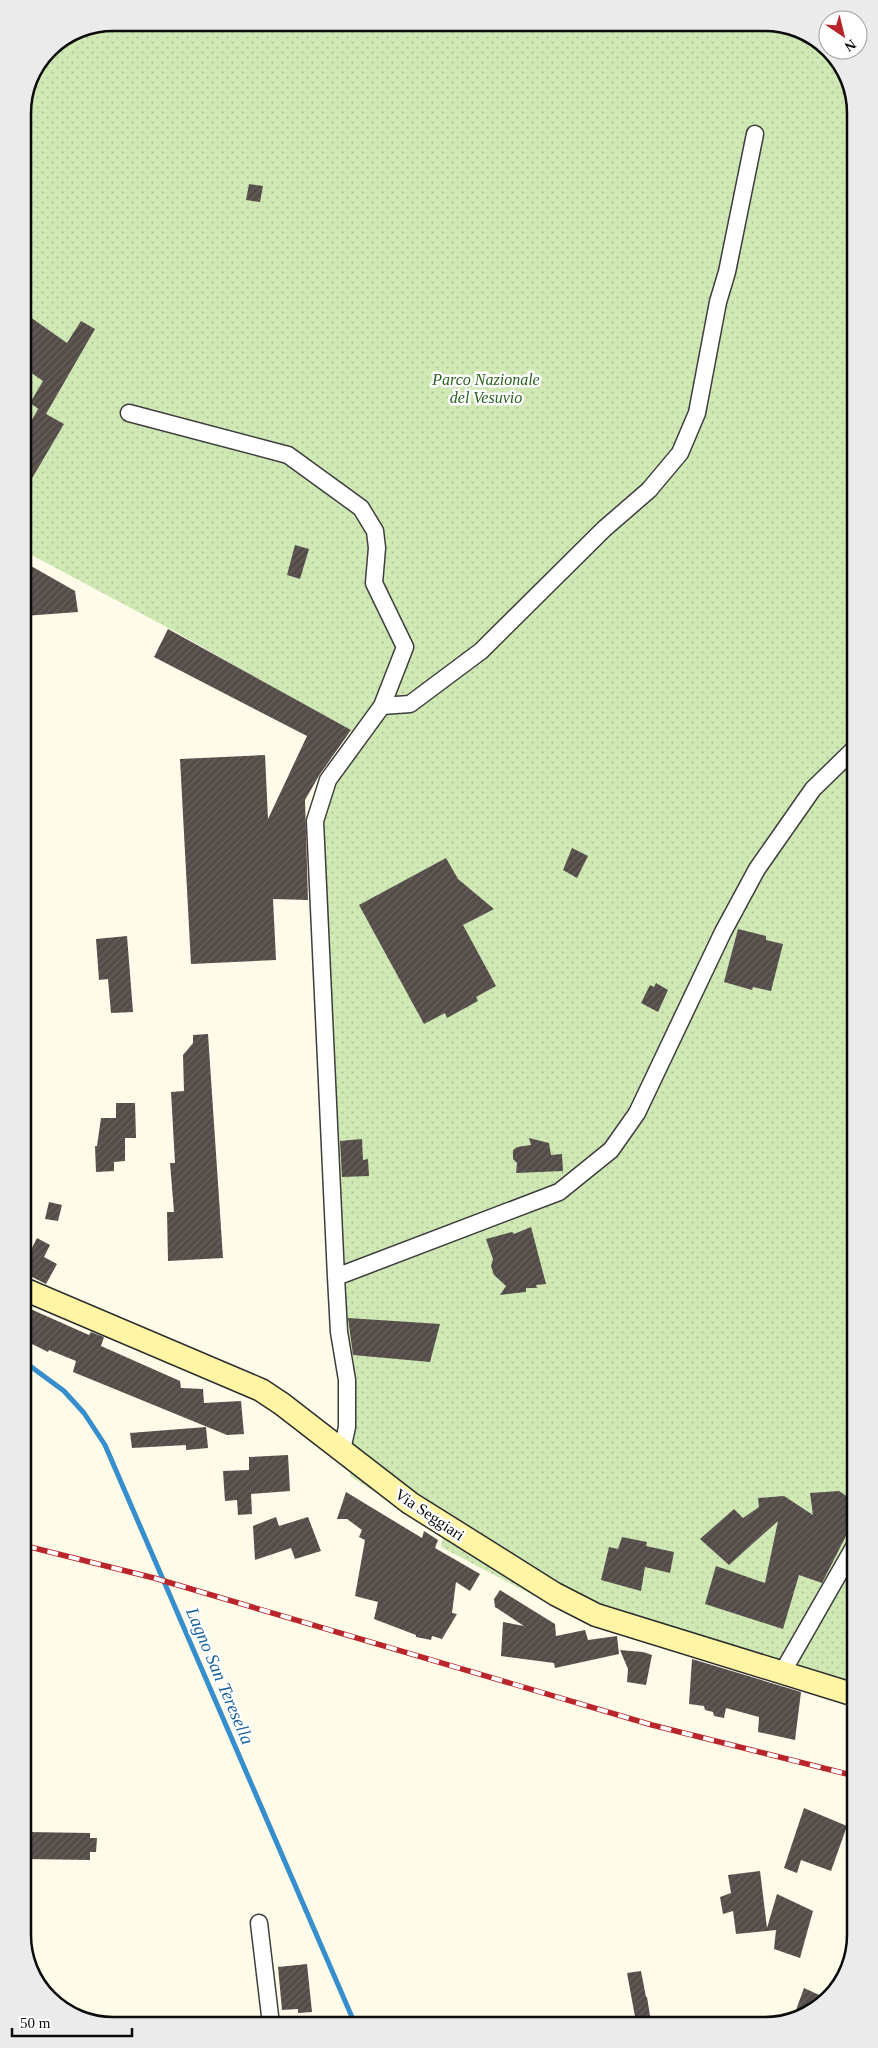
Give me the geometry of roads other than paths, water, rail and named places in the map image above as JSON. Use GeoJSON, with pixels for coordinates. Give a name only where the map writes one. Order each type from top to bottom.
{"type":"FeatureCollection","features":[{"type":"Feature","properties":{"kind":"main road","name":"Via Seggiari"},"geometry":{"type":"LineString","coordinates":[[31,1292],[261,1390],[410,1503],[555,1594],[596,1615],[847,1693]]}},
{"type":"Feature","properties":{"kind":"street"},"geometry":{"type":"LineString","coordinates":[[382,706],[410,704],[481,651],[604,529],[649,490],[680,453],[697,412],[718,302],[727,272],[755,134]]}},
{"type":"Feature","properties":{"kind":"street"},"geometry":{"type":"LineString","coordinates":[[129,413],[288,455],[361,508],[375,531],[377,548],[374,583],[406,647],[382,706],[328,780],[315,821],[339,1332],[347,1380],[347,1427],[342,1450]]}},
{"type":"Feature","properties":{"kind":"street"},"geometry":{"type":"LineString","coordinates":[[336,1277],[559,1192],[611,1150],[637,1114],[723,932],[757,869],[813,789],[847,756]]}},
{"type":"Feature","properties":{"kind":"street"},"geometry":{"type":"LineString","coordinates":[[782,1673],[847,1559]]}},
{"type":"Feature","properties":{"kind":"street"},"geometry":{"type":"LineString","coordinates":[[259,1923],[270,2017]]}},
{"type":"Feature","properties":{"kind":"waterway","name":"Lagno San Teresella"},"geometry":{"type":"LineString","coordinates":[[31,1367],[64,1391],[84,1413],[105,1445],[352,2017]]}},
{"type":"Feature","properties":{"kind":"railway"},"geometry":{"type":"LineString","coordinates":[[31,1547],[154,1578],[652,1725],[847,1774]]}},
{"type":"Feature","properties":{"kind":"park label","name":"Parco Nazionale del Vesuvio"},"geometry":{"type":"Point","coordinates":[486,388]}}]}
